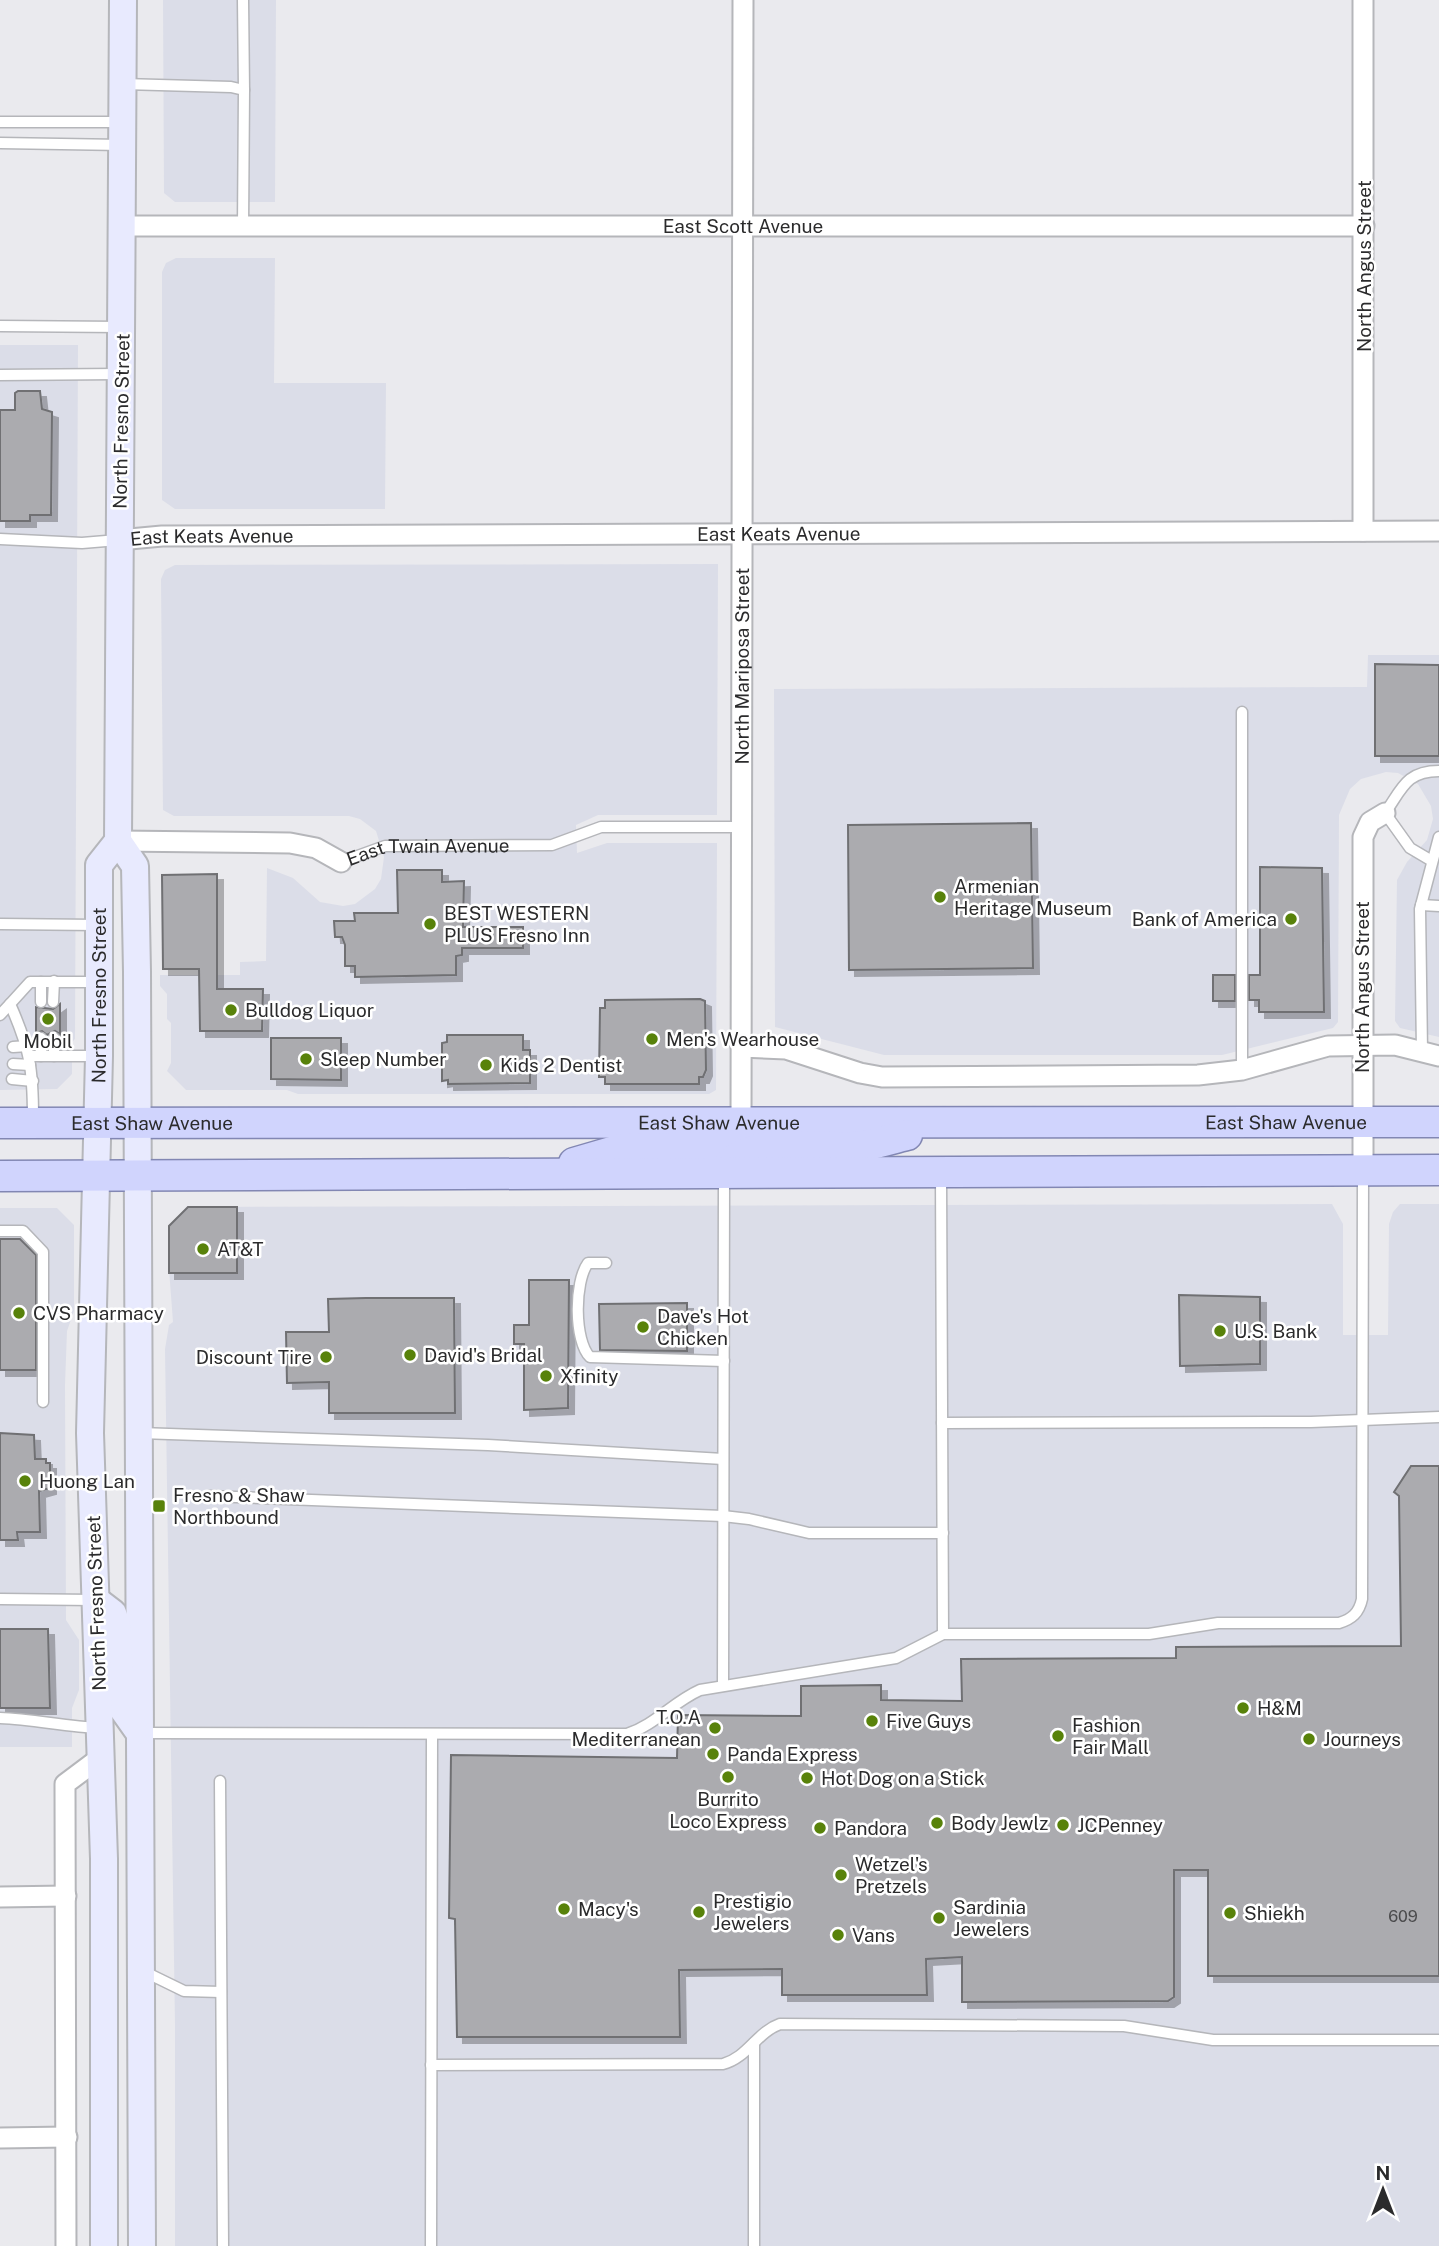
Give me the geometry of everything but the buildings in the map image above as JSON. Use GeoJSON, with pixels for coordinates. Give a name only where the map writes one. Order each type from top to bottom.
{"type":"FeatureCollection","features":[{"type":"Feature","properties":{"kind":"main road","name":"North Fresno Street"},"geometry":{"type":"LineString","coordinates":[[122,0],[118,841],[135,866],[142,2246]]}},
{"type":"Feature","properties":{"kind":"main road","name":"North Fresno Street"},"geometry":{"type":"LineString","coordinates":[[104,2246],[106,2092],[101,1758],[90,1433],[99,1056],[99,865],[118,841]]}},
{"type":"Feature","properties":{"kind":"main road","name":"East Shaw Avenue"},"geometry":{"type":"LineString","coordinates":[[0,1123],[1439,1122]]}},
{"type":"Feature","properties":{"kind":"main road"},"geometry":{"type":"LineString","coordinates":[[540,1174],[622,1149],[720,1147],[732,1143],[741,1123]]}},
{"type":"Feature","properties":{"kind":"main road"},"geometry":{"type":"LineString","coordinates":[[724,1172],[735,1157],[758,1148],[856,1147],[959,1123]]}},
{"type":"Feature","properties":{"kind":"main road"},"geometry":{"type":"LineString","coordinates":[[0,1176],[1439,1170]]}},
{"type":"Feature","properties":{"kind":"main road"},"geometry":{"type":"LineString","coordinates":[[96,1600],[113,1613],[117,1625],[121,1707],[139,1733]]}},
{"type":"Feature","properties":{"kind":"street","name":"North Mariposa Street"},"geometry":{"type":"LineString","coordinates":[[741,1123],[743,0]]}},
{"type":"Feature","properties":{"kind":"street","name":"North Angus Street"},"geometry":{"type":"LineString","coordinates":[[1363,0],[1363,531]]}},
{"type":"Feature","properties":{"kind":"street","name":"East Scott Avenue"},"geometry":{"type":"LineString","coordinates":[[122,226],[1364,226]]}},
{"type":"Feature","properties":{"kind":"street","name":"East Keats Avenue"},"geometry":{"type":"LineString","coordinates":[[119,540],[162,536],[742,532],[1439,531]]}},
{"type":"Feature","properties":{"kind":"street","name":"North Angus Street"},"geometry":{"type":"LineString","coordinates":[[1363,1170],[1363,837],[1370,822],[1385,813]]}},
{"type":"Feature","properties":{"kind":"street","name":"East Twain Avenue"},"geometry":{"type":"LineString","coordinates":[[118,841],[289,843],[316,848],[341,862]]}},
{"type":"Feature","properties":{"kind":"street"},"geometry":{"type":"LineString","coordinates":[[741,1046],[786,1049],[860,1073],[882,1077],[1198,1075],[1242,1070],[1314,1047],[1395,1045],[1430,1053]]}},
{"type":"Feature","properties":{"kind":"street"},"geometry":{"type":"LineString","coordinates":[[66,2246],[65,1784],[101,1758]]}},
{"type":"Feature","properties":{"kind":"street"},"geometry":{"type":"LineString","coordinates":[[0,1897],[66,1896]]}},
{"type":"Feature","properties":{"kind":"street"},"geometry":{"type":"LineString","coordinates":[[0,2138],[67,2137]]}},
{"type":"Feature","properties":{"kind":"lane"},"geometry":{"type":"LineString","coordinates":[[243,0],[243,227]]}},
{"type":"Feature","properties":{"kind":"lane"},"geometry":{"type":"LineString","coordinates":[[122,85],[231,86],[244,90]]}},
{"type":"Feature","properties":{"kind":"lane"},"geometry":{"type":"LineString","coordinates":[[0,122],[122,134]]}},
{"type":"Feature","properties":{"kind":"lane"},"geometry":{"type":"LineString","coordinates":[[0,143],[122,134]]}},
{"type":"Feature","properties":{"kind":"lane"},"geometry":{"type":"LineString","coordinates":[[0,326],[122,327]]}},
{"type":"Feature","properties":{"kind":"lane"},"geometry":{"type":"LineString","coordinates":[[0,375],[121,374]]}},
{"type":"Feature","properties":{"kind":"lane"},"geometry":{"type":"LineString","coordinates":[[0,539],[82,543],[119,540]]}},
{"type":"Feature","properties":{"kind":"lane"},"geometry":{"type":"LineString","coordinates":[[1242,712],[1242,1070]]}},
{"type":"Feature","properties":{"kind":"lane"},"geometry":{"type":"LineString","coordinates":[[1432,861],[1410,848],[1385,813],[1408,779],[1420,771],[1439,771]]}},
{"type":"Feature","properties":{"kind":"lane","name":"East Twain Avenue"},"geometry":{"type":"LineString","coordinates":[[341,862],[385,846],[552,845],[601,827],[741,827]]}},
{"type":"Feature","properties":{"kind":"lane"},"geometry":{"type":"LineString","coordinates":[[1430,1053],[1421,905],[1439,837]]}},
{"type":"Feature","properties":{"kind":"lane"},"geometry":{"type":"LineString","coordinates":[[1421,905],[1439,906]]}},
{"type":"Feature","properties":{"kind":"lane"},"geometry":{"type":"LineString","coordinates":[[0,924],[99,925]]}},
{"type":"Feature","properties":{"kind":"lane"},"geometry":{"type":"LineString","coordinates":[[53,1002],[54,981]]}},
{"type":"Feature","properties":{"kind":"lane"},"geometry":{"type":"LineString","coordinates":[[0,1015],[30,982],[99,982]]}},
{"type":"Feature","properties":{"kind":"lane"},"geometry":{"type":"LineString","coordinates":[[41,982],[41,1002]]}},
{"type":"Feature","properties":{"kind":"lane"},"geometry":{"type":"LineString","coordinates":[[10,1004],[30,1056],[33,1123]]}},
{"type":"Feature","properties":{"kind":"lane"},"geometry":{"type":"LineString","coordinates":[[41,1038],[41,1056]]}},
{"type":"Feature","properties":{"kind":"lane"},"geometry":{"type":"LineString","coordinates":[[54,1038],[54,1056]]}},
{"type":"Feature","properties":{"kind":"lane"},"geometry":{"type":"LineString","coordinates":[[13,1046],[30,1056]]}},
{"type":"Feature","properties":{"kind":"lane"},"geometry":{"type":"LineString","coordinates":[[13,1064],[30,1056],[99,1056]]}},
{"type":"Feature","properties":{"kind":"lane"},"geometry":{"type":"LineString","coordinates":[[12,1079],[33,1081]]}},
{"type":"Feature","properties":{"kind":"lane"},"geometry":{"type":"LineString","coordinates":[[139,1733],[626,1734],[646,1727],[689,1695],[723,1684],[896,1658],[943,1634],[1149,1634],[1218,1623],[1339,1623],[1349,1620],[1357,1614],[1362,1599],[1363,1170]]}},
{"type":"Feature","properties":{"kind":"lane"},"geometry":{"type":"LineString","coordinates":[[941,1171],[943,1634]]}},
{"type":"Feature","properties":{"kind":"lane"},"geometry":{"type":"LineString","coordinates":[[723,1684],[724,1172]]}},
{"type":"Feature","properties":{"kind":"lane"},"geometry":{"type":"LineString","coordinates":[[0,1231],[23,1231],[43,1252],[43,1402]]}},
{"type":"Feature","properties":{"kind":"lane"},"geometry":{"type":"LineString","coordinates":[[606,1263],[588,1263],[579,1280],[579,1342],[590,1357],[601,1360],[724,1361]]}},
{"type":"Feature","properties":{"kind":"lane"},"geometry":{"type":"LineString","coordinates":[[942,1423],[1363,1421],[1439,1417]]}},
{"type":"Feature","properties":{"kind":"lane"},"geometry":{"type":"LineString","coordinates":[[139,1433],[488,1445],[723,1459]]}},
{"type":"Feature","properties":{"kind":"lane"},"geometry":{"type":"LineString","coordinates":[[209,1496],[723,1516],[809,1533],[943,1533]]}},
{"type":"Feature","properties":{"kind":"lane"},"geometry":{"type":"LineString","coordinates":[[0,1600],[96,1600]]}},
{"type":"Feature","properties":{"kind":"lane"},"geometry":{"type":"LineString","coordinates":[[0,1718],[32,1718],[69,1727],[100,1728]]}},
{"type":"Feature","properties":{"kind":"lane"},"geometry":{"type":"LineString","coordinates":[[431,2246],[432,1735]]}},
{"type":"Feature","properties":{"kind":"lane"},"geometry":{"type":"LineString","coordinates":[[220,1781],[223,2246]]}},
{"type":"Feature","properties":{"kind":"lane"},"geometry":{"type":"LineString","coordinates":[[142,1970],[184,1991],[222,1992]]}},
{"type":"Feature","properties":{"kind":"lane"},"geometry":{"type":"LineString","coordinates":[[431,2065],[723,2064],[736,2059],[765,2031],[780,2024],[1124,2026],[1213,2040],[1439,2040]]}},
{"type":"Feature","properties":{"kind":"lane"},"geometry":{"type":"LineString","coordinates":[[754,2043],[754,2246]]}},
{"type":"Feature","properties":{"kind":"shaded area"},"geometry":{"type":"Polygon","coordinates":[[[163,0],[276,0],[275,202],[175,202],[164,193],[163,0]]]}},
{"type":"Feature","properties":{"kind":"shaded area"},"geometry":{"type":"Polygon","coordinates":[[[176,258],[275,258],[274,383],[386,383],[385,509],[175,509],[162,500],[162,272],[166,263],[176,258]]]}},
{"type":"Feature","properties":{"kind":"shaded area"},"geometry":{"type":"Polygon","coordinates":[[[0,345],[78,345],[75,1039],[72,1042],[72,1074],[57,1089],[0,1090],[0,345]]]}},
{"type":"Feature","properties":{"kind":"shaded area"},"geometry":{"type":"Polygon","coordinates":[[[718,564],[717,815],[598,815],[576,825],[577,853],[607,843],[717,843],[716,1090],[709,1094],[298,1094],[287,1090],[186,1090],[167,1071],[171,1063],[171,1023],[167,1019],[167,994],[160,986],[160,975],[240,975],[240,962],[266,961],[267,868],[293,878],[320,902],[343,906],[355,904],[375,889],[381,879],[384,857],[376,831],[360,819],[349,816],[174,816],[163,810],[161,579],[165,570],[175,565],[718,564]]]}},
{"type":"Feature","properties":{"kind":"shaded area"},"geometry":{"type":"Polygon","coordinates":[[[1368,655],[1439,655],[1439,1037],[1400,1028],[1395,1021],[1397,880],[1407,862],[1427,840],[1433,819],[1431,806],[1418,784],[1398,773],[1386,772],[1361,779],[1350,789],[1339,815],[1338,1022],[1333,1028],[1222,1055],[884,1055],[775,1027],[774,689],[1367,687],[1368,655]]]}},
{"type":"Feature","properties":{"kind":"shaded area"},"geometry":{"type":"Polygon","coordinates":[[[1332,1204],[1343,1224],[1343,1335],[1388,1335],[1389,1224],[1393,1212],[1400,1204],[1439,1204],[1439,2246],[175,2246],[175,2025],[165,1349],[169,1325],[173,1322],[169,1269],[188,1207],[1332,1204]]]}},
{"type":"Feature","properties":{"kind":"shaded area"},"geometry":{"type":"Polygon","coordinates":[[[0,1208],[57,1208],[74,1225],[74,1311],[67,1331],[65,1385],[66,1620],[79,1640],[79,1690],[72,1708],[72,1747],[0,1747],[0,1208]]]}},
{"type":"Feature","properties":{"kind":"place","name":"Armenian Heritage Museum"},"geometry":{"type":"Point","coordinates":[940,897]}},
{"type":"Feature","properties":{"kind":"place","name":"Bank of America"},"geometry":{"type":"Point","coordinates":[1291,919]}},
{"type":"Feature","properties":{"kind":"place","name":"BEST WESTERN PLUS Fresno Inn"},"geometry":{"type":"Point","coordinates":[430,924]}},
{"type":"Feature","properties":{"kind":"place","name":"Bulldog Liquor"},"geometry":{"type":"Point","coordinates":[231,1010]}},
{"type":"Feature","properties":{"kind":"place","name":"Mobil"},"geometry":{"type":"Point","coordinates":[48,1019]}},
{"type":"Feature","properties":{"kind":"place","name":"Men's Wearhouse"},"geometry":{"type":"Point","coordinates":[652,1039]}},
{"type":"Feature","properties":{"kind":"place","name":"Sleep Number"},"geometry":{"type":"Point","coordinates":[306,1059]}},
{"type":"Feature","properties":{"kind":"place","name":"Kids 2 Dentist"},"geometry":{"type":"Point","coordinates":[486,1065]}},
{"type":"Feature","properties":{"kind":"place","name":"AT&T"},"geometry":{"type":"Point","coordinates":[203,1249]}},
{"type":"Feature","properties":{"kind":"place","name":"CVS Pharmacy"},"geometry":{"type":"Point","coordinates":[19,1313]}},
{"type":"Feature","properties":{"kind":"place","name":"Dave's Hot Chicken"},"geometry":{"type":"Point","coordinates":[643,1327]}},
{"type":"Feature","properties":{"kind":"place","name":"U.S. Bank"},"geometry":{"type":"Point","coordinates":[1220,1331]}},
{"type":"Feature","properties":{"kind":"place","name":"David's Bridal"},"geometry":{"type":"Point","coordinates":[410,1355]}},
{"type":"Feature","properties":{"kind":"place","name":"Discount Tire"},"geometry":{"type":"Point","coordinates":[326,1357]}},
{"type":"Feature","properties":{"kind":"place","name":"Xfinity"},"geometry":{"type":"Point","coordinates":[546,1376]}},
{"type":"Feature","properties":{"kind":"place","name":"Huong Lan"},"geometry":{"type":"Point","coordinates":[25,1481]}},
{"type":"Feature","properties":{"kind":"place","name":"Fresno & Shaw Northbound"},"geometry":{"type":"Point","coordinates":[159,1506]}},
{"type":"Feature","properties":{"kind":"place","name":"H&M"},"geometry":{"type":"Point","coordinates":[1243,1708]}},
{"type":"Feature","properties":{"kind":"place","name":"Five Guys"},"geometry":{"type":"Point","coordinates":[872,1721]}},
{"type":"Feature","properties":{"kind":"place","name":"T.O.A Mediterranean"},"geometry":{"type":"Point","coordinates":[715,1728]}},
{"type":"Feature","properties":{"kind":"place","name":"Fashion Fair Mall"},"geometry":{"type":"Point","coordinates":[1058,1736]}},
{"type":"Feature","properties":{"kind":"place","name":"Journeys"},"geometry":{"type":"Point","coordinates":[1309,1739]}},
{"type":"Feature","properties":{"kind":"place","name":"Panda Express"},"geometry":{"type":"Point","coordinates":[713,1754]}},
{"type":"Feature","properties":{"kind":"place","name":"Burrito Loco Express"},"geometry":{"type":"Point","coordinates":[728,1777]}},
{"type":"Feature","properties":{"kind":"place","name":"Hot Dog on a Stick"},"geometry":{"type":"Point","coordinates":[807,1778]}},
{"type":"Feature","properties":{"kind":"place","name":"Body Jewlz"},"geometry":{"type":"Point","coordinates":[937,1823]}},
{"type":"Feature","properties":{"kind":"place","name":"JCPenney"},"geometry":{"type":"Point","coordinates":[1063,1825]}},
{"type":"Feature","properties":{"kind":"place","name":"Pandora"},"geometry":{"type":"Point","coordinates":[820,1828]}},
{"type":"Feature","properties":{"kind":"place","name":"Wetzel's Pretzels"},"geometry":{"type":"Point","coordinates":[841,1875]}},
{"type":"Feature","properties":{"kind":"place","name":"Macy's"},"geometry":{"type":"Point","coordinates":[564,1909]}},
{"type":"Feature","properties":{"kind":"place","name":"Prestigio Jewelers"},"geometry":{"type":"Point","coordinates":[699,1912]}},
{"type":"Feature","properties":{"kind":"place","name":"Shiekh"},"geometry":{"type":"Point","coordinates":[1230,1913]}},
{"type":"Feature","properties":{"kind":"place","name":"Sardinia Jewelers"},"geometry":{"type":"Point","coordinates":[939,1918]}},
{"type":"Feature","properties":{"kind":"place","name":"Vans"},"geometry":{"type":"Point","coordinates":[838,1935]}}]}
